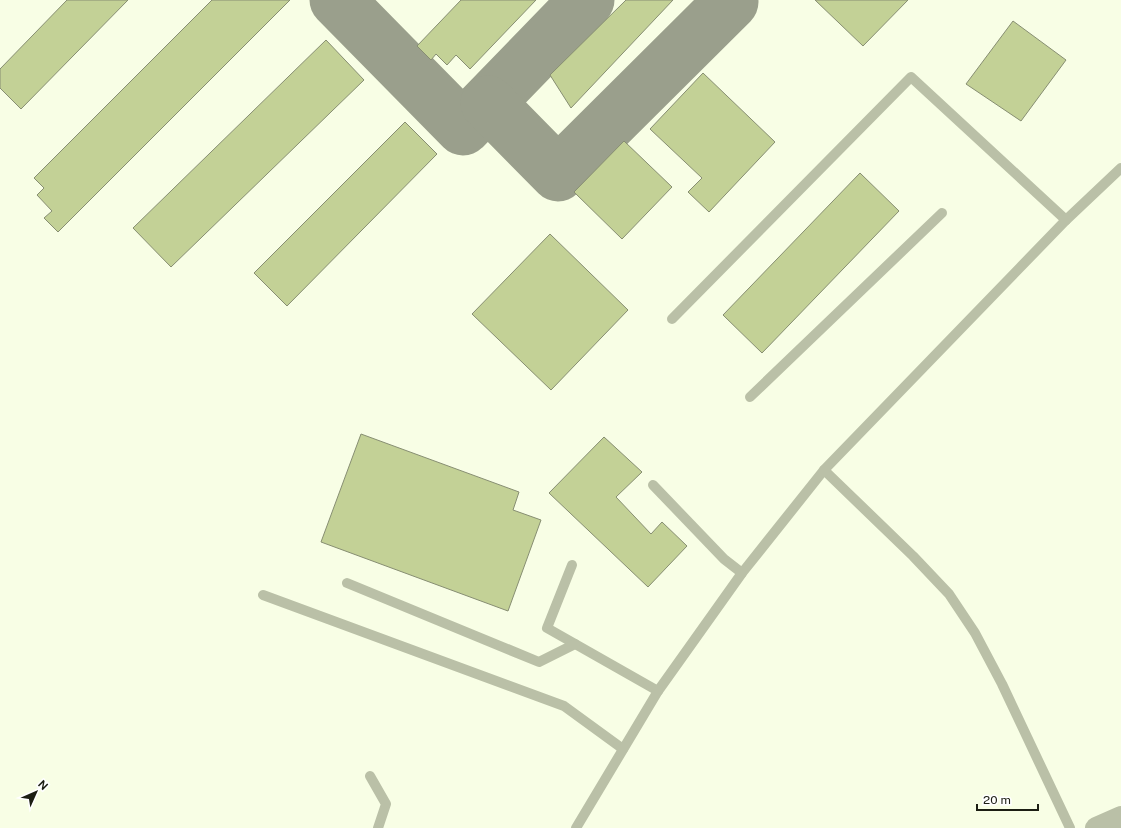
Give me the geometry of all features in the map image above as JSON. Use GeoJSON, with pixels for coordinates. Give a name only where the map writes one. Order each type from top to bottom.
{"type":"FeatureCollection","features":[{"type":"Feature","properties":{"kind":"street"},"geometry":{"type":"LineString","coordinates":[[1096,828],[1121,817]]}},
{"type":"Feature","properties":{"kind":"lane"},"geometry":{"type":"LineString","coordinates":[[672,319],[911,77],[1066,220]]}},
{"type":"Feature","properties":{"kind":"lane"},"geometry":{"type":"LineString","coordinates":[[576,828],[658,691],[742,573],[824,470],[1066,220],[1121,168]]}},
{"type":"Feature","properties":{"kind":"lane"},"geometry":{"type":"LineString","coordinates":[[750,397],[942,213]]}},
{"type":"Feature","properties":{"kind":"lane"},"geometry":{"type":"LineString","coordinates":[[824,470],[913,556],[953,601],[975,633],[1002,684],[1070,828]]}},
{"type":"Feature","properties":{"kind":"lane"},"geometry":{"type":"LineString","coordinates":[[653,485],[724,558],[742,573]]}},
{"type":"Feature","properties":{"kind":"lane"},"geometry":{"type":"LineString","coordinates":[[572,565],[547,628],[658,691]]}},
{"type":"Feature","properties":{"kind":"lane"},"geometry":{"type":"LineString","coordinates":[[347,583],[539,662],[575,644]]}},
{"type":"Feature","properties":{"kind":"lane"},"geometry":{"type":"LineString","coordinates":[[263,595],[564,706],[623,749]]}},
{"type":"Feature","properties":{"kind":"lane"},"geometry":{"type":"LineString","coordinates":[[370,776],[386,804],[378,828]]}},
{"type":"Feature","properties":{"kind":"building"},"geometry":{"type":"Polygon","coordinates":[[[67,0],[128,0],[21,109],[0,88],[0,69],[67,0]]]}},
{"type":"Feature","properties":{"kind":"building"},"geometry":{"type":"Polygon","coordinates":[[[212,0],[290,0],[58,232],[44,218],[52,211],[37,195],[44,188],[34,178],[212,0]]]}},
{"type":"Feature","properties":{"kind":"building"},"geometry":{"type":"Polygon","coordinates":[[[461,0],[536,0],[470,69],[456,55],[447,65],[436,54],[431,60],[417,46],[461,0]]]}},
{"type":"Feature","properties":{"kind":"building"},"geometry":{"type":"Polygon","coordinates":[[[626,0],[673,0],[571,108],[550,75],[626,0]]]}},
{"type":"Feature","properties":{"kind":"building"},"geometry":{"type":"Polygon","coordinates":[[[815,0],[908,0],[863,46],[815,0]]]}},
{"type":"Feature","properties":{"kind":"building"},"geometry":{"type":"Polygon","coordinates":[[[1013,21],[1066,60],[1021,121],[966,84],[1013,21]]]}},
{"type":"Feature","properties":{"kind":"building"},"geometry":{"type":"Polygon","coordinates":[[[326,40],[364,80],[171,267],[133,228],[326,40]]]}},
{"type":"Feature","properties":{"kind":"building"},"geometry":{"type":"Polygon","coordinates":[[[703,73],[775,142],[709,212],[688,192],[702,178],[650,129],[703,73]]]}},
{"type":"Feature","properties":{"kind":"building"},"geometry":{"type":"Polygon","coordinates":[[[405,122],[437,154],[287,306],[254,273],[405,122]]]}},
{"type":"Feature","properties":{"kind":"building"},"geometry":{"type":"Polygon","coordinates":[[[624,141],[672,187],[622,239],[574,192],[624,141]]]}},
{"type":"Feature","properties":{"kind":"building"},"geometry":{"type":"Polygon","coordinates":[[[860,173],[899,211],[762,353],[723,315],[860,173]]]}},
{"type":"Feature","properties":{"kind":"building"},"geometry":{"type":"Polygon","coordinates":[[[550,234],[628,310],[551,390],[472,314],[550,234]]]}},
{"type":"Feature","properties":{"kind":"building"},"geometry":{"type":"Polygon","coordinates":[[[361,434],[519,492],[513,510],[541,520],[508,611],[321,542],[361,434]]]}},
{"type":"Feature","properties":{"kind":"building"},"geometry":{"type":"Polygon","coordinates":[[[604,437],[642,472],[616,497],[651,534],[662,522],[687,546],[648,587],[549,493],[604,437]]]}},
{"type":"Feature","properties":{"kind":"taxiway"},"geometry":{"type":"LineString","coordinates":[[337,0],[463,128],[587,0]]}},
{"type":"Feature","properties":{"kind":"taxiway"},"geometry":{"type":"LineString","coordinates":[[488,103],[558,174],[731,2]]}}]}
